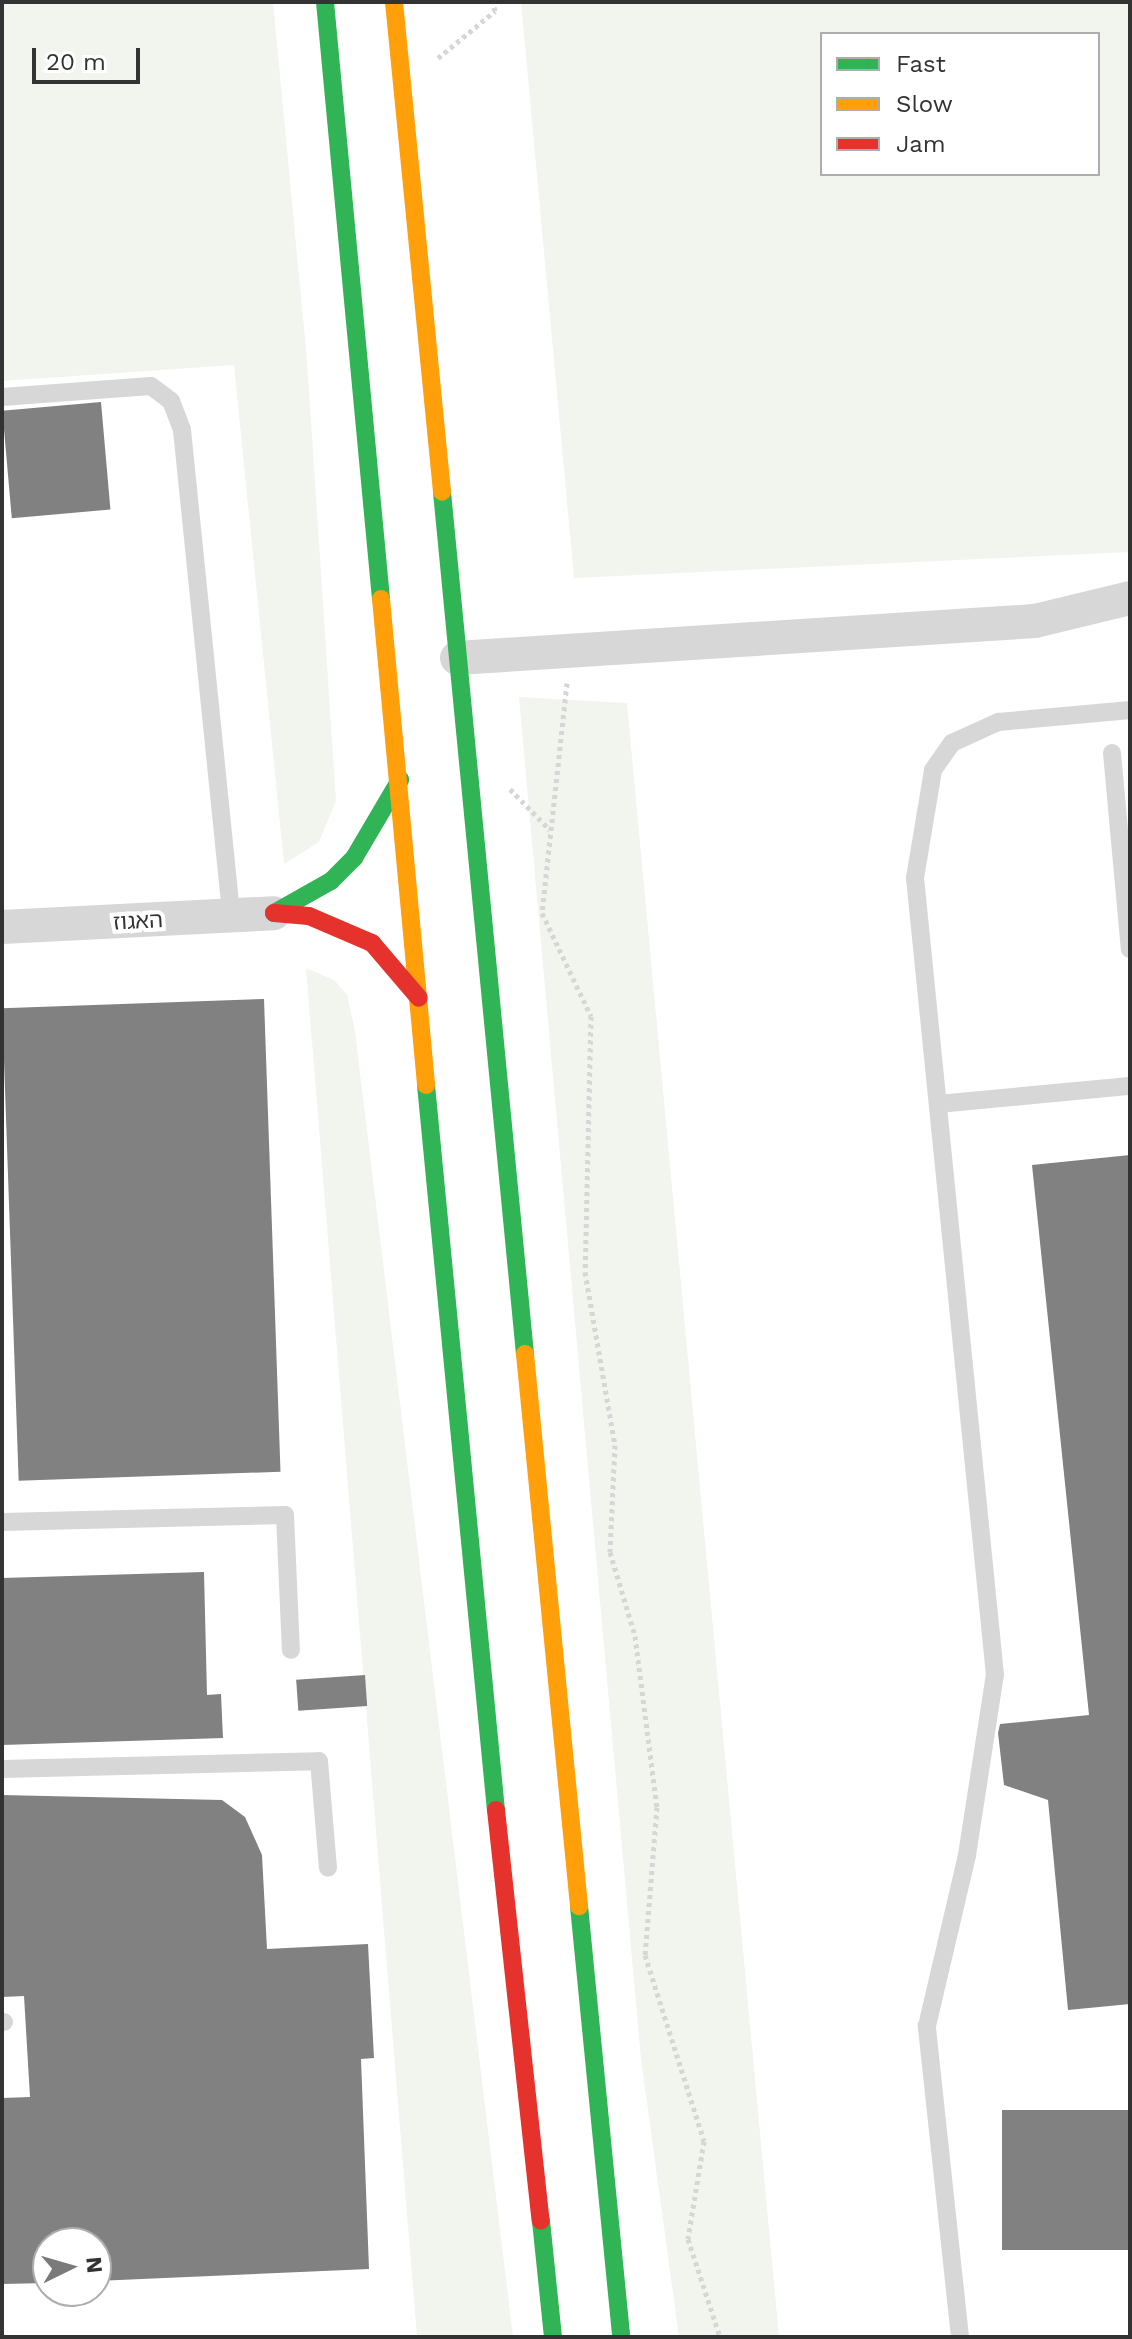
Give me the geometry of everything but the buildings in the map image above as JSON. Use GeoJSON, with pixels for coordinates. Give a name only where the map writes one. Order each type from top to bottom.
{"type":"FeatureCollection","features":[{"type":"Feature","properties":{"kind":"street"},"geometry":{"type":"LineString","coordinates":[[325,2],[419,998],[553,2337]]}},
{"type":"Feature","properties":{"kind":"street"},"geometry":{"type":"LineString","coordinates":[[394,2],[621,2337]]}},
{"type":"Feature","properties":{"kind":"street"},"geometry":{"type":"LineString","coordinates":[[457,658],[568,648],[1035,621],[1130,598]]}},
{"type":"Feature","properties":{"kind":"street"},"geometry":{"type":"LineString","coordinates":[[274,913],[331,881],[354,858],[400,780]]}},
{"type":"Feature","properties":{"kind":"street"},"geometry":{"type":"LineString","coordinates":[[274,913],[309,916],[372,943],[419,998]]}},
{"type":"Feature","properties":{"kind":"street","name":"האגוז"},"geometry":{"type":"LineString","coordinates":[[2,927],[274,913]]}},
{"type":"Feature","properties":{"kind":"lane"},"geometry":{"type":"LineString","coordinates":[[2,397],[151,386],[171,401],[182,430],[231,916]]}},
{"type":"Feature","properties":{"kind":"lane"},"geometry":{"type":"LineString","coordinates":[[960,2337],[927,2026],[967,1855],[995,1675],[915,878],[933,770],[952,743],[998,722],[1130,710]]}},
{"type":"Feature","properties":{"kind":"lane"},"geometry":{"type":"LineString","coordinates":[[1112,753],[1130,949]]}},
{"type":"Feature","properties":{"kind":"lane"},"geometry":{"type":"LineString","coordinates":[[938,1104],[1130,1086]]}},
{"type":"Feature","properties":{"kind":"lane"},"geometry":{"type":"LineString","coordinates":[[2,1522],[285,1515],[291,1650]]}},
{"type":"Feature","properties":{"kind":"lane"},"geometry":{"type":"LineString","coordinates":[[2,1769],[319,1761],[328,1868]]}},
{"type":"Feature","properties":{"kind":"path"},"geometry":{"type":"LineString","coordinates":[[403,87],[495,11],[493,2]]}},
{"type":"Feature","properties":{"kind":"path"},"geometry":{"type":"LineString","coordinates":[[568,648],[542,913],[591,1016],[585,1272],[615,1445],[610,1552],[635,1636],[657,1807],[645,1955],[704,2141],[688,2239],[720,2337]]}},
{"type":"Feature","properties":{"kind":"shaded area"},"geometry":{"type":"Polygon","coordinates":[[[2,2],[273,2],[307,360],[336,801],[319,842],[284,864],[234,365],[2,381],[2,2]]]}},
{"type":"Feature","properties":{"kind":"shaded area"},"geometry":{"type":"Polygon","coordinates":[[[521,2],[1130,2],[1130,552],[574,578],[521,2]]]}},
{"type":"Feature","properties":{"kind":"shaded area"},"geometry":{"type":"Polygon","coordinates":[[[519,697],[627,703],[779,2337],[679,2337],[641,2059],[519,697]]]}},
{"type":"Feature","properties":{"kind":"shaded area"},"geometry":{"type":"Polygon","coordinates":[[[306,968],[334,980],[347,995],[355,1031],[513,2337],[417,2337],[306,968]]]}},
{"type":"Feature","properties":{"kind":"traffic: fast"},"geometry":{"type":"LineString","coordinates":[[325,2],[381,599]]}},
{"type":"Feature","properties":{"kind":"traffic: fast"},"geometry":{"type":"LineString","coordinates":[[442,492],[525,1354]]}},
{"type":"Feature","properties":{"kind":"traffic: fast"},"geometry":{"type":"LineString","coordinates":[[274,913],[331,881],[354,858],[400,780]]}},
{"type":"Feature","properties":{"kind":"traffic: fast"},"geometry":{"type":"LineString","coordinates":[[426,1085],[496,1810]]}},
{"type":"Feature","properties":{"kind":"traffic: fast"},"geometry":{"type":"LineString","coordinates":[[579,1906],[621,2337]]}},
{"type":"Feature","properties":{"kind":"traffic: fast"},"geometry":{"type":"LineString","coordinates":[[541,2221],[553,2337]]}},
{"type":"Feature","properties":{"kind":"traffic: slow"},"geometry":{"type":"LineString","coordinates":[[394,2],[442,492]]}},
{"type":"Feature","properties":{"kind":"traffic: slow"},"geometry":{"type":"LineString","coordinates":[[381,599],[426,1085]]}},
{"type":"Feature","properties":{"kind":"traffic: slow"},"geometry":{"type":"LineString","coordinates":[[525,1354],[579,1906]]}},
{"type":"Feature","properties":{"kind":"traffic: jam"},"geometry":{"type":"LineString","coordinates":[[274,913],[309,916],[372,943],[419,998]]}},
{"type":"Feature","properties":{"kind":"traffic: jam"},"geometry":{"type":"LineString","coordinates":[[496,1810],[541,2221]]}}]}
